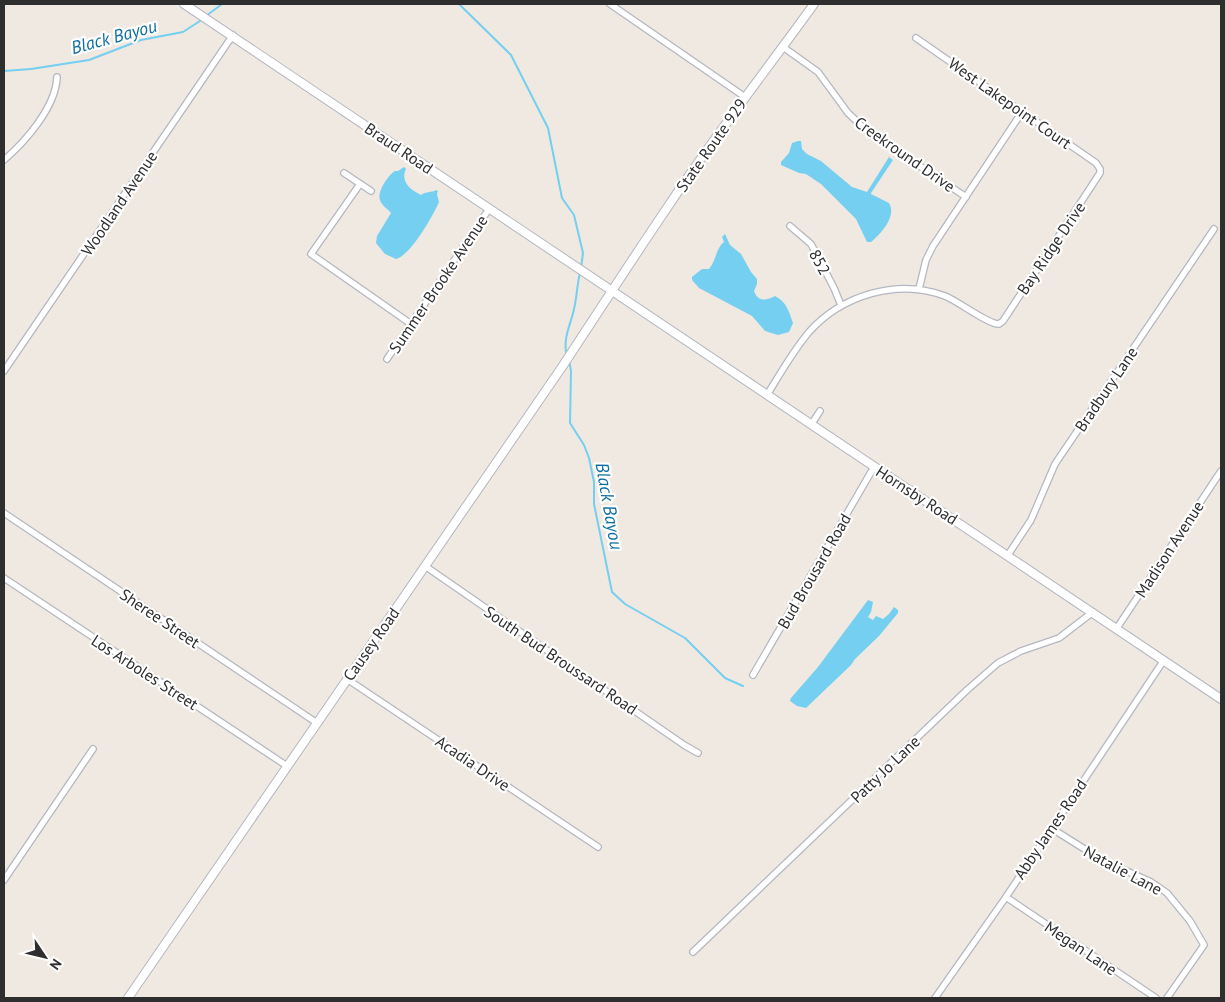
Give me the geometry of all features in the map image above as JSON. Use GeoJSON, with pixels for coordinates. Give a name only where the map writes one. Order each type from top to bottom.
{"type":"FeatureCollection","features":[{"type":"Feature","properties":{"kind":"street","name":"Braud Road"},"geometry":{"type":"LineString","coordinates":[[184,4],[614,290]]}},
{"type":"Feature","properties":{"kind":"street"},"geometry":{"type":"LineString","coordinates":[[610,4],[745,97]]}},
{"type":"Feature","properties":{"kind":"street","name":"State Route 929"},"geometry":{"type":"LineString","coordinates":[[614,290],[667,208],[745,97],[814,4]]}},
{"type":"Feature","properties":{"kind":"street","name":"Woodland Avenue"},"geometry":{"type":"LineString","coordinates":[[4,371],[233,35]]}},
{"type":"Feature","properties":{"kind":"street","name":"West Lakepoint Court"},"geometry":{"type":"LineString","coordinates":[[916,38],[1096,163],[1100,171]]}},
{"type":"Feature","properties":{"kind":"street","name":"Creekround Drive"},"geometry":{"type":"LineString","coordinates":[[783,47],[818,72],[848,113],[866,130],[966,197]]}},
{"type":"Feature","properties":{"kind":"street"},"geometry":{"type":"LineString","coordinates":[[4,160],[24,141],[36,126],[52,98],[57,78]]}},
{"type":"Feature","properties":{"kind":"street"},"geometry":{"type":"LineString","coordinates":[[766,395],[804,339],[823,318],[841,305],[883,290],[919,289],[933,246],[1022,112]]}},
{"type":"Feature","properties":{"kind":"street","name":"Bay Ridge Drive"},"geometry":{"type":"LineString","coordinates":[[919,289],[953,300],[989,322],[998,324],[1003,320],[1087,195],[1100,171]]}},
{"type":"Feature","properties":{"kind":"street"},"geometry":{"type":"LineString","coordinates":[[344,172],[372,191]]}},
{"type":"Feature","properties":{"kind":"street"},"geometry":{"type":"LineString","coordinates":[[360,184],[311,254],[411,324]]}},
{"type":"Feature","properties":{"kind":"street","name":"Summer Brooke Avenue"},"geometry":{"type":"LineString","coordinates":[[387,359],[489,208]]}},
{"type":"Feature","properties":{"kind":"street","name":"852"},"geometry":{"type":"LineString","coordinates":[[790,226],[811,244],[841,305]]}},
{"type":"Feature","properties":{"kind":"street","name":"Bradbury Lane"},"geometry":{"type":"LineString","coordinates":[[1008,555],[1031,520],[1055,464],[1214,229]]}},
{"type":"Feature","properties":{"kind":"street","name":"Causey Road"},"geometry":{"type":"LineString","coordinates":[[128,998],[614,290]]}},
{"type":"Feature","properties":{"kind":"street","name":"Hornsby Road"},"geometry":{"type":"LineString","coordinates":[[614,290],[766,395],[1164,660],[1220,695]]}},
{"type":"Feature","properties":{"kind":"street"},"geometry":{"type":"LineString","coordinates":[[811,425],[820,411]]}},
{"type":"Feature","properties":{"kind":"street","name":"Bud Brousard Road"},"geometry":{"type":"LineString","coordinates":[[753,675],[874,467]]}},
{"type":"Feature","properties":{"kind":"street","name":"Madison Avenue"},"geometry":{"type":"LineString","coordinates":[[1118,628],[1221,471]]}},
{"type":"Feature","properties":{"kind":"street","name":"Sheree Street"},"geometry":{"type":"LineString","coordinates":[[4,513],[317,723]]}},
{"type":"Feature","properties":{"kind":"street","name":"South Bud Broussard Road"},"geometry":{"type":"LineString","coordinates":[[425,566],[698,753]]}},
{"type":"Feature","properties":{"kind":"street","name":"Los Arboles Street"},"geometry":{"type":"LineString","coordinates":[[4,578],[287,766]]}},
{"type":"Feature","properties":{"kind":"street","name":"Patty Jo Lane"},"geometry":{"type":"LineString","coordinates":[[693,952],[998,663],[1021,651],[1059,638],[1093,612]]}},
{"type":"Feature","properties":{"kind":"street","name":"Abby James Road"},"geometry":{"type":"LineString","coordinates":[[935,998],[1006,897],[1164,660]]}},
{"type":"Feature","properties":{"kind":"street","name":"Acadia Drive"},"geometry":{"type":"LineString","coordinates":[[347,679],[598,847]]}},
{"type":"Feature","properties":{"kind":"street"},"geometry":{"type":"LineString","coordinates":[[4,880],[93,749]]}},
{"type":"Feature","properties":{"kind":"street","name":"Natalie Lane"},"geometry":{"type":"LineString","coordinates":[[1051,828],[1102,860],[1151,882],[1167,893],[1190,921],[1204,945],[1167,998]]}},
{"type":"Feature","properties":{"kind":"street","name":"Megan Lane"},"geometry":{"type":"LineString","coordinates":[[1006,897],[1156,998]]}},
{"type":"Feature","properties":{"kind":"water"},"geometry":{"type":"Polygon","coordinates":[[[801,141],[802,149],[807,154],[821,161],[852,187],[867,192],[889,157],[893,160],[871,193],[889,203],[891,213],[883,230],[871,242],[867,242],[856,219],[821,184],[806,174],[781,165],[781,162],[789,153],[792,143],[801,141]]]}},
{"type":"Feature","properties":{"kind":"water"},"geometry":{"type":"Polygon","coordinates":[[[404,167],[406,169],[404,173],[405,181],[413,191],[421,195],[436,190],[438,191],[439,202],[432,216],[408,251],[396,259],[385,254],[376,243],[377,236],[391,213],[382,204],[379,197],[389,176],[404,167]]]}},
{"type":"Feature","properties":{"kind":"water"},"geometry":{"type":"Polygon","coordinates":[[[725,234],[730,245],[741,254],[757,279],[754,291],[756,295],[763,300],[775,296],[785,304],[793,323],[789,332],[778,335],[765,331],[752,316],[699,288],[692,280],[692,277],[702,269],[709,269],[724,242],[722,237],[725,234]]]}},
{"type":"Feature","properties":{"kind":"water"},"geometry":{"type":"Polygon","coordinates":[[[868,600],[873,602],[868,617],[873,620],[876,616],[883,619],[894,607],[898,610],[898,613],[851,665],[806,708],[797,706],[790,701],[818,667],[868,600]]]}},
{"type":"Feature","properties":{"kind":"waterway","name":"Black Bayou"},"geometry":{"type":"LineString","coordinates":[[206,16],[222,4]]}},
{"type":"Feature","properties":{"kind":"waterway","name":"Black Bayou"},"geometry":{"type":"LineString","coordinates":[[459,4],[511,55],[548,128],[562,198],[574,215],[583,253],[581,268]]}},
{"type":"Feature","properties":{"kind":"waterway","name":"Black Bayou"},"geometry":{"type":"LineString","coordinates":[[4,71],[89,60],[141,40],[183,32],[203,19]]}},
{"type":"Feature","properties":{"kind":"waterway","name":"Black Bayou"},"geometry":{"type":"LineString","coordinates":[[567,356],[566,338],[575,304],[580,273]]}},
{"type":"Feature","properties":{"kind":"waterway","name":"Black Bayou"},"geometry":{"type":"LineString","coordinates":[[569,360],[571,371],[570,423],[584,445],[589,458],[594,482],[594,504],[612,592],[625,604],[685,638],[725,678],[743,686]]}}]}
